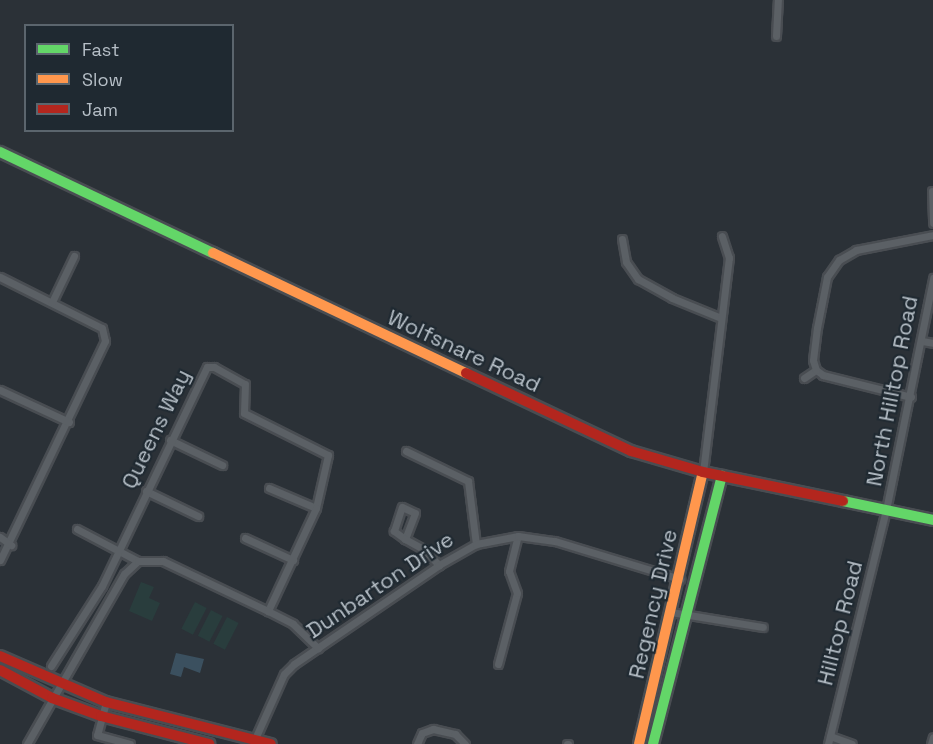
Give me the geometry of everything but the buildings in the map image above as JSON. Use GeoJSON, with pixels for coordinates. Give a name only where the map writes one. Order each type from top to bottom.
{"type":"FeatureCollection","features":[{"type":"Feature","properties":{"kind":"street"},"geometry":{"type":"LineString","coordinates":[[776,36],[778,0]]}},
{"type":"Feature","properties":{"kind":"street","name":"Wolfsnare Road"},"geometry":{"type":"LineString","coordinates":[[0,152],[631,451],[703,472],[933,520]]}},
{"type":"Feature","properties":{"kind":"street"},"geometry":{"type":"LineString","coordinates":[[932,190],[933,224]]}},
{"type":"Feature","properties":{"kind":"street"},"geometry":{"type":"LineString","coordinates":[[910,397],[831,380],[816,370],[813,360],[817,328],[831,268],[856,250],[933,235]]}},
{"type":"Feature","properties":{"kind":"street"},"geometry":{"type":"LineString","coordinates":[[703,472],[729,258],[722,236]]}},
{"type":"Feature","properties":{"kind":"street"},"geometry":{"type":"LineString","coordinates":[[622,239],[626,262],[638,279],[672,298],[721,318]]}},
{"type":"Feature","properties":{"kind":"street"},"geometry":{"type":"LineString","coordinates":[[52,302],[74,256]]}},
{"type":"Feature","properties":{"kind":"street"},"geometry":{"type":"LineString","coordinates":[[0,277],[102,328],[105,334],[69,422],[10,545],[0,560]]}},
{"type":"Feature","properties":{"kind":"street","name":"North Hilltop Road"},"geometry":{"type":"LineString","coordinates":[[886,510],[933,278]]}},
{"type":"Feature","properties":{"kind":"street"},"geometry":{"type":"LineString","coordinates":[[922,341],[933,343]]}},
{"type":"Feature","properties":{"kind":"street","name":"Queens Way"},"geometry":{"type":"LineString","coordinates":[[51,666],[88,610],[119,550],[204,370],[214,367],[245,384],[244,413],[328,455],[316,508],[294,560],[268,611]]}},
{"type":"Feature","properties":{"kind":"street"},"geometry":{"type":"LineString","coordinates":[[804,378],[816,370]]}},
{"type":"Feature","properties":{"kind":"street"},"geometry":{"type":"LineString","coordinates":[[0,390],[69,422]]}},
{"type":"Feature","properties":{"kind":"street"},"geometry":{"type":"LineString","coordinates":[[170,440],[222,465]]}},
{"type":"Feature","properties":{"kind":"street"},"geometry":{"type":"LineString","coordinates":[[406,451],[468,481],[476,544]]}},
{"type":"Feature","properties":{"kind":"street","name":"Regency Drive"},"geometry":{"type":"LineString","coordinates":[[639,744],[681,574],[703,472]]}},
{"type":"Feature","properties":{"kind":"street","name":"Regency Drive"},"geometry":{"type":"LineString","coordinates":[[653,744],[722,476]]}},
{"type":"Feature","properties":{"kind":"street"},"geometry":{"type":"LineString","coordinates":[[268,488],[316,508]]}},
{"type":"Feature","properties":{"kind":"street"},"geometry":{"type":"LineString","coordinates":[[146,491],[198,516]]}},
{"type":"Feature","properties":{"kind":"street","name":"Hilltop Road"},"geometry":{"type":"LineString","coordinates":[[828,744],[886,510]]}},
{"type":"Feature","properties":{"kind":"street"},"geometry":{"type":"LineString","coordinates":[[77,529],[138,561],[163,561],[268,611],[293,624],[318,648]]}},
{"type":"Feature","properties":{"kind":"street"},"geometry":{"type":"LineString","coordinates":[[498,664],[517,593],[509,571],[518,536]]}},
{"type":"Feature","properties":{"kind":"street","name":"Dunbarton Drive"},"geometry":{"type":"LineString","coordinates":[[254,742],[284,674],[439,565],[476,544],[518,536],[555,542],[681,574],[697,573]]}},
{"type":"Feature","properties":{"kind":"street"},"geometry":{"type":"LineString","coordinates":[[0,537],[10,545]]}},
{"type":"Feature","properties":{"kind":"street"},"geometry":{"type":"LineString","coordinates":[[245,538],[294,560]]}},
{"type":"Feature","properties":{"kind":"street"},"geometry":{"type":"LineString","coordinates":[[405,539],[423,549],[439,565]]}},
{"type":"Feature","properties":{"kind":"street"},"geometry":{"type":"LineString","coordinates":[[27,744],[58,684],[102,617],[127,569],[138,561]]}},
{"type":"Feature","properties":{"kind":"street"},"geometry":{"type":"LineString","coordinates":[[88,610],[102,617]]}},
{"type":"Feature","properties":{"kind":"street"},"geometry":{"type":"LineString","coordinates":[[671,612],[686,616],[724,618],[763,627]]}},
{"type":"Feature","properties":{"kind":"street"},"geometry":{"type":"LineString","coordinates":[[0,656],[58,684],[106,702],[254,742],[271,744]]}},
{"type":"Feature","properties":{"kind":"street"},"geometry":{"type":"LineString","coordinates":[[0,670],[52,698],[101,716],[210,744]]}},
{"type":"Feature","properties":{"kind":"street"},"geometry":{"type":"LineString","coordinates":[[106,702],[97,735],[130,744]]}},
{"type":"Feature","properties":{"kind":"street"},"geometry":{"type":"LineString","coordinates":[[647,715],[660,718]]}},
{"type":"Feature","properties":{"kind":"street"},"geometry":{"type":"LineString","coordinates":[[417,744],[422,733],[433,729],[454,734],[465,744]]}},
{"type":"Feature","properties":{"kind":"street"},"geometry":{"type":"LineString","coordinates":[[830,736],[852,744]]}},
{"type":"Feature","properties":{"kind":"street"},"geometry":{"type":"LineString","coordinates":[[931,744],[933,737]]}},
{"type":"Feature","properties":{"kind":"green space"},"geometry":{"type":"Polygon","coordinates":[[[141,582],[154,587],[149,598],[160,603],[152,621],[129,611],[141,582]]]}},
{"type":"Feature","properties":{"kind":"green space"},"geometry":{"type":"Polygon","coordinates":[[[195,602],[207,608],[193,635],[181,629],[195,602]]]}},
{"type":"Feature","properties":{"kind":"green space"},"geometry":{"type":"Polygon","coordinates":[[[211,610],[223,616],[209,642],[198,636],[211,610]]]}},
{"type":"Feature","properties":{"kind":"green space"},"geometry":{"type":"Polygon","coordinates":[[[227,617],[239,623],[225,650],[213,644],[227,617]]]}},
{"type":"Feature","properties":{"kind":"water"},"geometry":{"type":"Polygon","coordinates":[[[176,653],[204,659],[200,673],[184,667],[181,677],[170,674],[176,653]]]}},
{"type":"Feature","properties":{"kind":"traffic: fast"},"geometry":{"type":"LineString","coordinates":[[0,152],[213,253]]}},
{"type":"Feature","properties":{"kind":"traffic: fast"},"geometry":{"type":"LineString","coordinates":[[653,744],[722,476]]}},
{"type":"Feature","properties":{"kind":"traffic: fast"},"geometry":{"type":"LineString","coordinates":[[843,501],[933,520]]}},
{"type":"Feature","properties":{"kind":"traffic: slow"},"geometry":{"type":"LineString","coordinates":[[213,253],[466,373]]}},
{"type":"Feature","properties":{"kind":"traffic: slow"},"geometry":{"type":"LineString","coordinates":[[639,744],[703,472]]}},
{"type":"Feature","properties":{"kind":"traffic: jam"},"geometry":{"type":"LineString","coordinates":[[466,373],[631,451],[703,472],[843,501]]}},
{"type":"Feature","properties":{"kind":"traffic: jam"},"geometry":{"type":"LineString","coordinates":[[0,656],[106,702],[271,744]]}},
{"type":"Feature","properties":{"kind":"traffic: jam"},"geometry":{"type":"LineString","coordinates":[[0,670],[52,698],[101,716],[209,744]]}}]}
